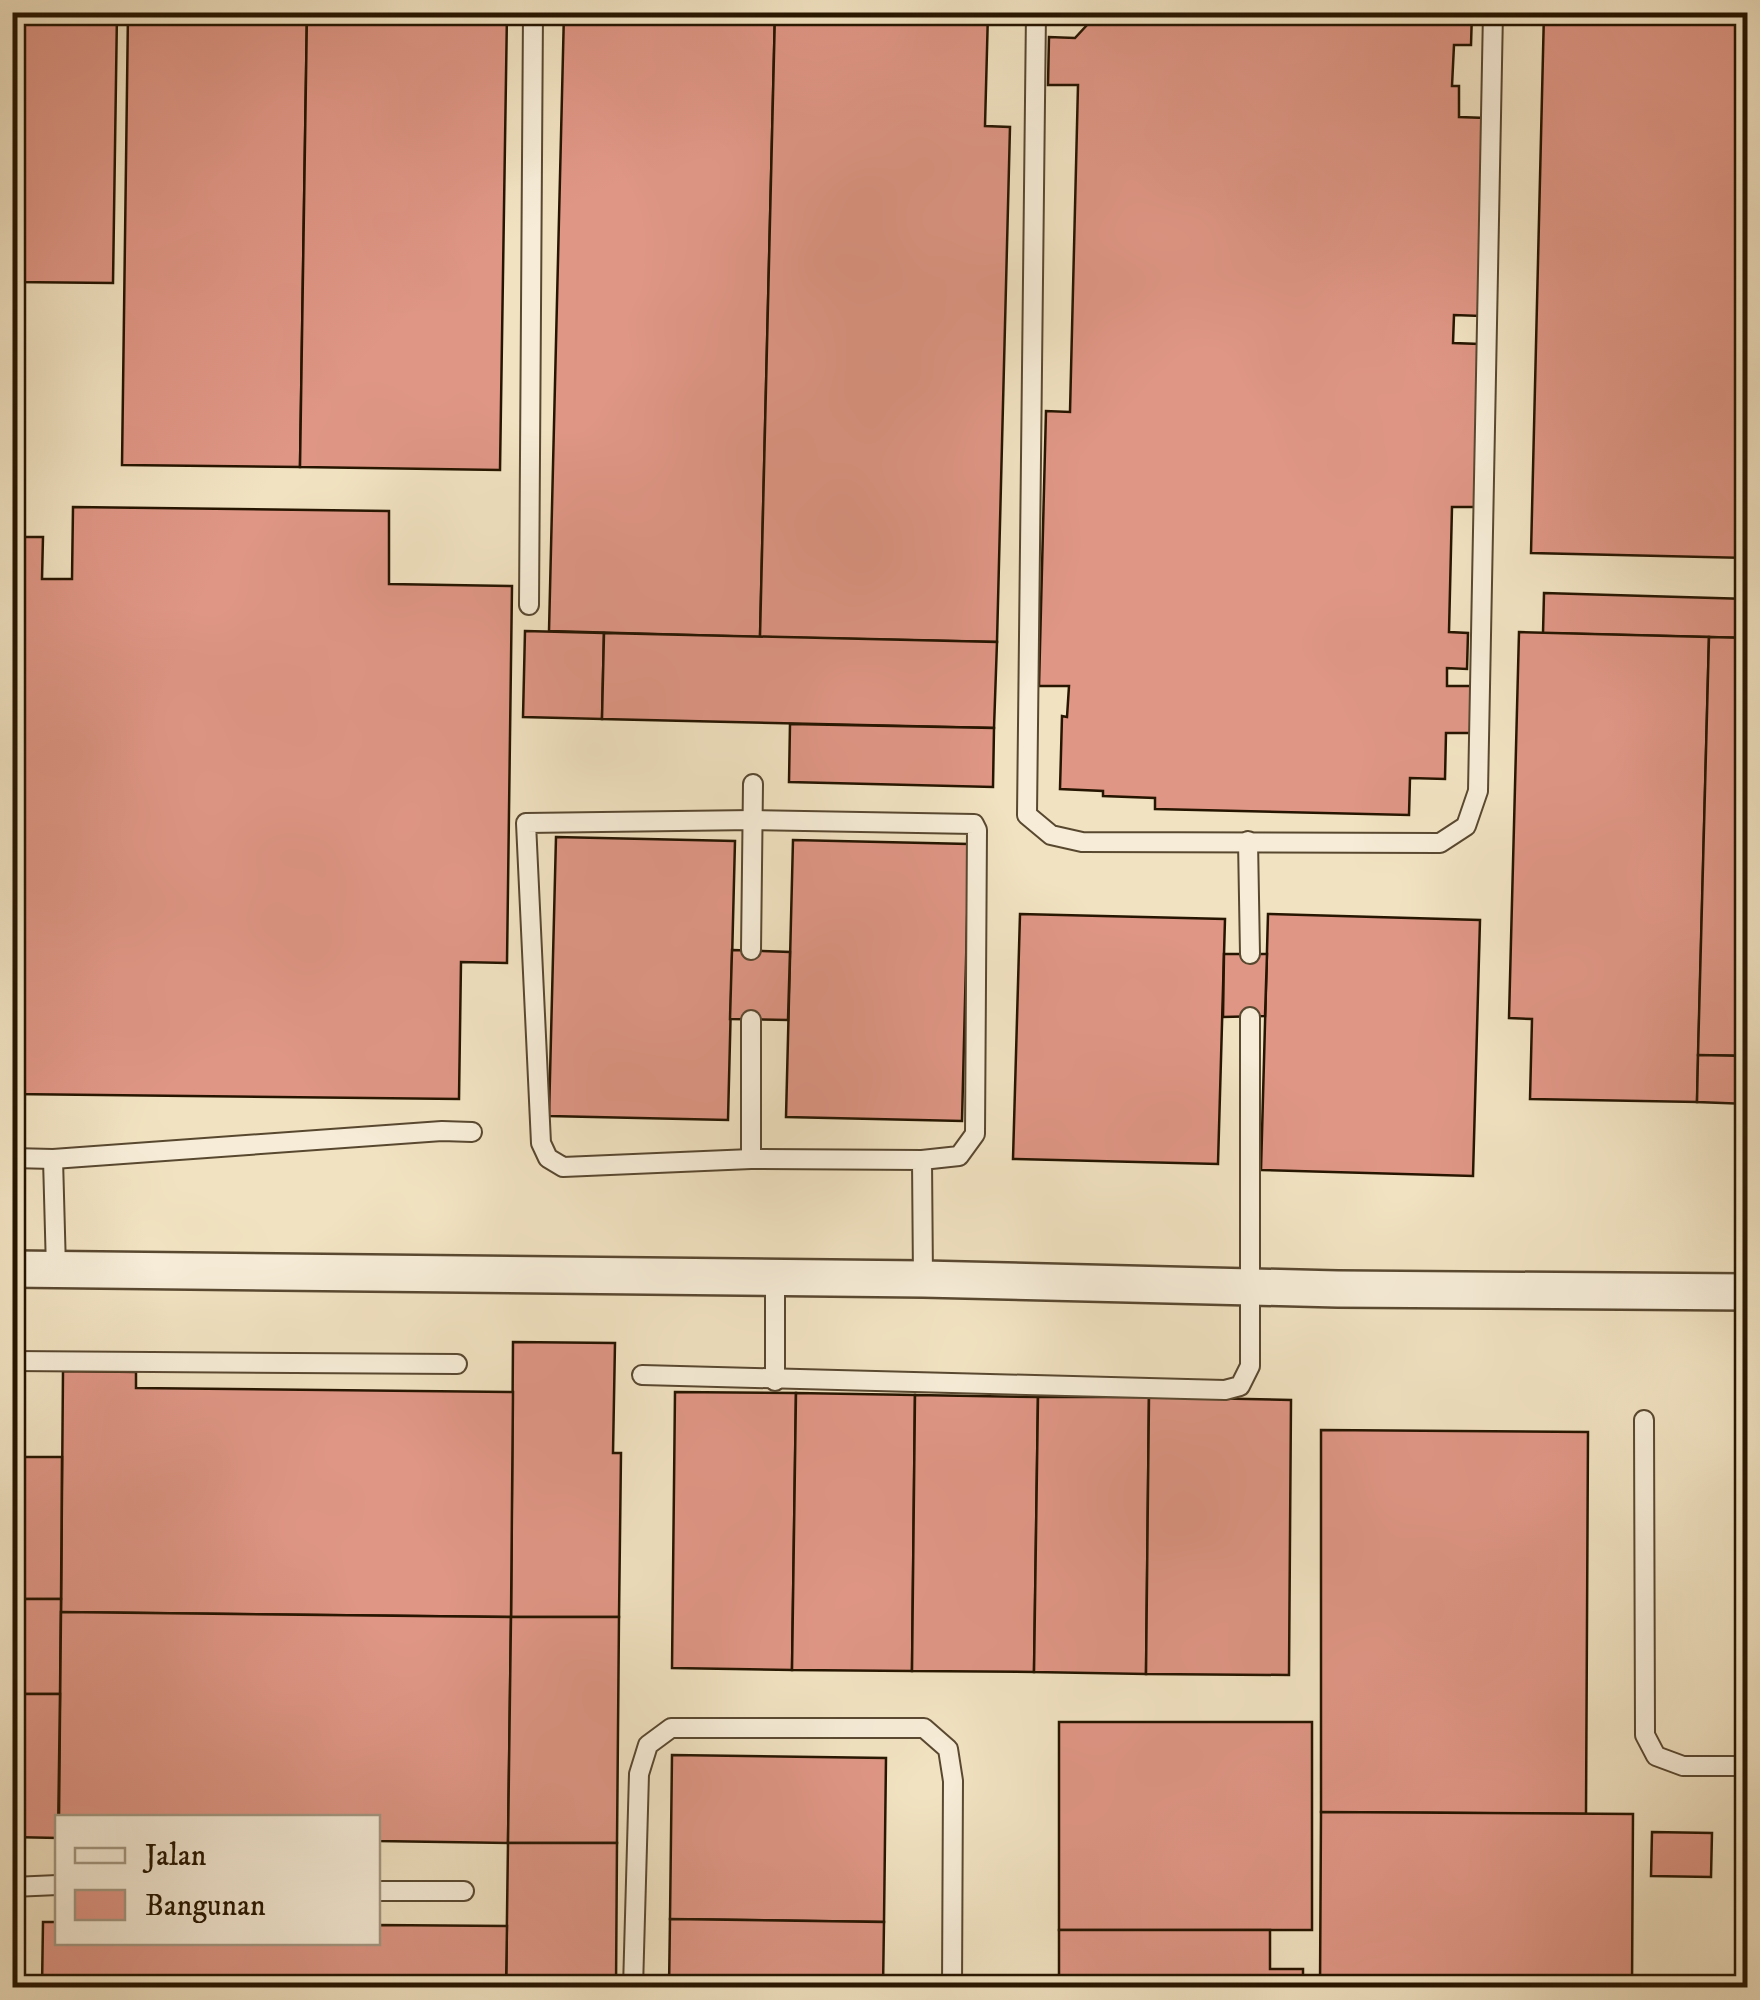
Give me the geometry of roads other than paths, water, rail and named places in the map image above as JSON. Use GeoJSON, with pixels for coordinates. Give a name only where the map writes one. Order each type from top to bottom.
{"type":"FeatureCollection","features":[{"type":"Feature","properties":{"kind":"street"},"geometry":{"type":"LineString","coordinates":[[12,1269],[1748,1292]]}},
{"type":"Feature","properties":{"kind":"lane"},"geometry":{"type":"LineString","coordinates":[[530,604],[532,12]]}},
{"type":"Feature","properties":{"kind":"lane"},"geometry":{"type":"LineString","coordinates":[[1036,12],[1027,814],[1051,835],[1082,842],[1440,842],[1466,826],[1478,791],[1494,12]]}},
{"type":"Feature","properties":{"kind":"lane"},"geometry":{"type":"LineString","coordinates":[[752,950],[753,784]]}},
{"type":"Feature","properties":{"kind":"lane"},"geometry":{"type":"LineString","coordinates":[[753,820],[974,824],[975,1134],[959,1156],[922,1160],[751,1159],[563,1167],[548,1158],[541,1144],[526,823],[753,820]]}},
{"type":"Feature","properties":{"kind":"lane"},"geometry":{"type":"LineString","coordinates":[[1248,841],[1250,954]]}},
{"type":"Feature","properties":{"kind":"lane"},"geometry":{"type":"LineString","coordinates":[[642,1375],[1226,1390],[1240,1386],[1250,1366],[1250,1017]]}},
{"type":"Feature","properties":{"kind":"lane"},"geometry":{"type":"LineString","coordinates":[[751,1159],[752,1020]]}},
{"type":"Feature","properties":{"kind":"lane"},"geometry":{"type":"LineString","coordinates":[[12,1158],[52,1159],[472,1132]]}},
{"type":"Feature","properties":{"kind":"lane"},"geometry":{"type":"LineString","coordinates":[[52,1159],[56,1270]]}},
{"type":"Feature","properties":{"kind":"lane"},"geometry":{"type":"LineString","coordinates":[[922,1160],[923,1279]]}},
{"type":"Feature","properties":{"kind":"lane"},"geometry":{"type":"LineString","coordinates":[[775,1280],[775,1381]]}},
{"type":"Feature","properties":{"kind":"lane"},"geometry":{"type":"LineString","coordinates":[[12,1361],[457,1364]]}},
{"type":"Feature","properties":{"kind":"lane"},"geometry":{"type":"LineString","coordinates":[[1644,1420],[1645,1735],[1656,1756],[1683,1766],[1748,1766]]}},
{"type":"Feature","properties":{"kind":"lane"},"geometry":{"type":"LineString","coordinates":[[633,1988],[639,1774],[648,1744],[671,1728],[924,1728],[948,1749],[953,1781],[952,1988]]}},
{"type":"Feature","properties":{"kind":"lane"},"geometry":{"type":"LineString","coordinates":[[12,1887],[55,1886]]}},
{"type":"Feature","properties":{"kind":"lane"},"geometry":{"type":"LineString","coordinates":[[380,1890],[464,1891]]}}]}
